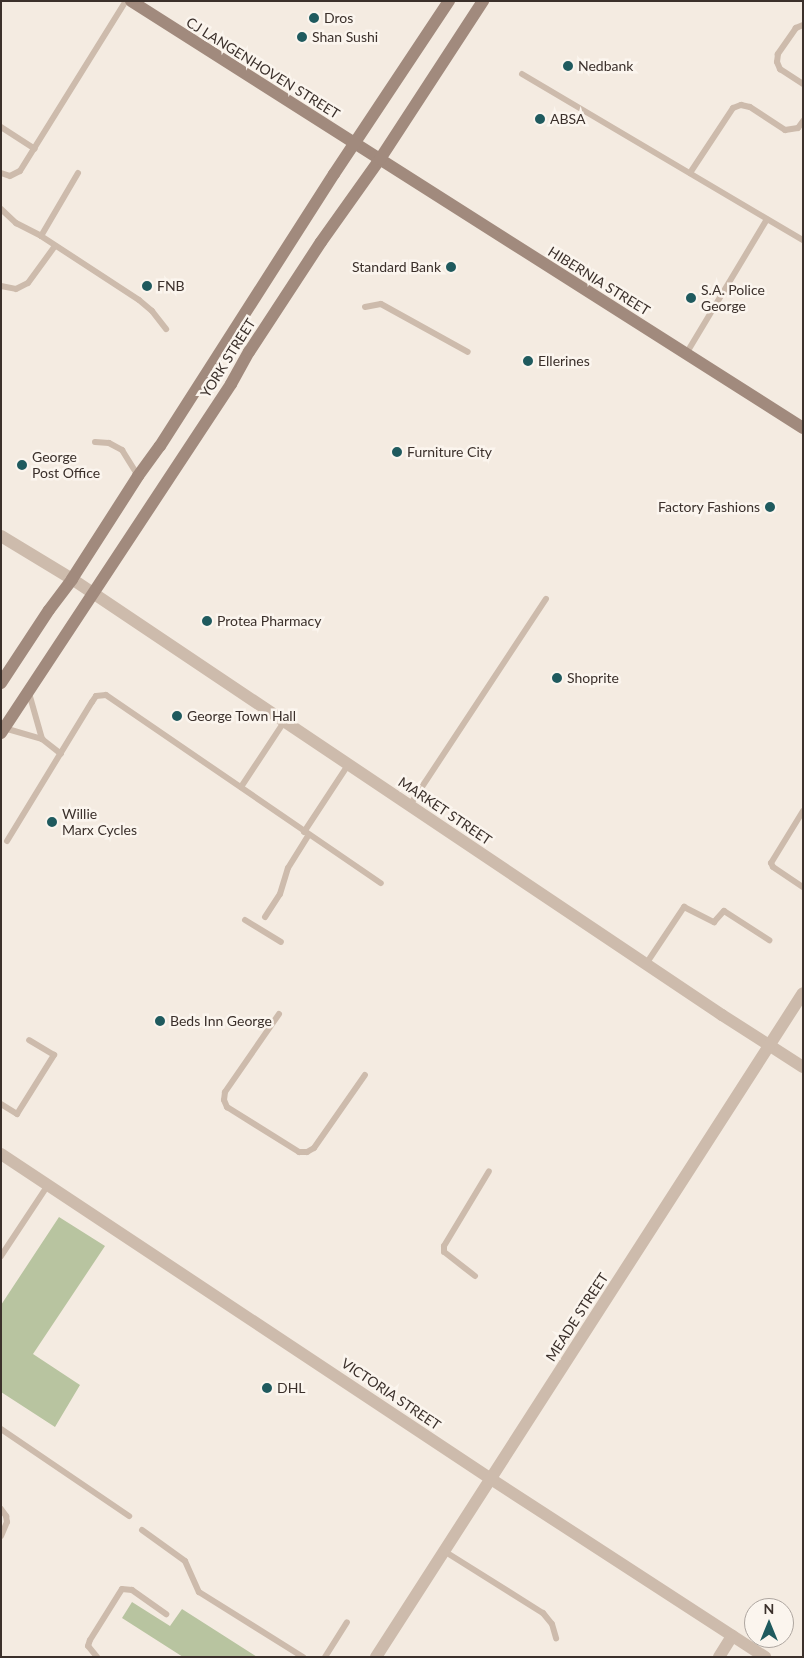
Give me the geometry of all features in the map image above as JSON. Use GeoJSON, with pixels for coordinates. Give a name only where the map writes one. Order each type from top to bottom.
{"type":"FeatureCollection","features":[{"type":"Feature","properties":{"kind":"main road","name":"CJ LANGENHOVEN STREET"},"geometry":{"type":"LineString","coordinates":[[131,1],[380,159]]}},
{"type":"Feature","properties":{"kind":"main road","name":"YORK STREET"},"geometry":{"type":"LineString","coordinates":[[1,683],[49,610],[72,579],[138,476],[160,446],[354,143],[449,1]]}},
{"type":"Feature","properties":{"kind":"main road","name":"YORK STREET"},"geometry":{"type":"LineString","coordinates":[[3,730],[231,384],[249,352],[321,242],[380,159],[483,1]]}},
{"type":"Feature","properties":{"kind":"main road","name":"HIBERNIA STREET"},"geometry":{"type":"LineString","coordinates":[[380,159],[803,428]]}},
{"type":"Feature","properties":{"kind":"street","name":"MARKET STREET"},"geometry":{"type":"LineString","coordinates":[[1,536],[72,579],[646,964],[803,1067]]}},
{"type":"Feature","properties":{"kind":"street","name":"MEADE STREET"},"geometry":{"type":"LineString","coordinates":[[376,1657],[803,993]]}},
{"type":"Feature","properties":{"kind":"street","name":"VICTORIA STREET"},"geometry":{"type":"LineString","coordinates":[[1,1154],[491,1479],[765,1657]]}},
{"type":"Feature","properties":{"kind":"street"},"geometry":{"type":"LineString","coordinates":[[720,1657],[732,1636]]}},
{"type":"Feature","properties":{"kind":"lane"},"geometry":{"type":"LineString","coordinates":[[1,173],[10,176],[16,174],[35,149],[126,1]]}},
{"type":"Feature","properties":{"kind":"lane"},"geometry":{"type":"LineString","coordinates":[[803,25],[796,28],[778,54],[777,62],[780,68],[803,84]]}},
{"type":"Feature","properties":{"kind":"lane"},"geometry":{"type":"LineString","coordinates":[[522,74],[803,240]]}},
{"type":"Feature","properties":{"kind":"lane"},"geometry":{"type":"LineString","coordinates":[[690,173],[733,108],[741,105],[750,107],[786,130],[798,128],[803,121]]}},
{"type":"Feature","properties":{"kind":"lane"},"geometry":{"type":"LineString","coordinates":[[1,127],[35,149]]}},
{"type":"Feature","properties":{"kind":"lane"},"geometry":{"type":"LineString","coordinates":[[41,236],[78,173]]}},
{"type":"Feature","properties":{"kind":"lane"},"geometry":{"type":"LineString","coordinates":[[1,209],[16,222],[41,236],[146,306],[166,329]]}},
{"type":"Feature","properties":{"kind":"lane"},"geometry":{"type":"LineString","coordinates":[[686,354],[767,219]]}},
{"type":"Feature","properties":{"kind":"lane"},"geometry":{"type":"LineString","coordinates":[[1,286],[16,289],[28,283],[55,246]]}},
{"type":"Feature","properties":{"kind":"lane"},"geometry":{"type":"LineString","coordinates":[[365,307],[376,303],[386,306],[468,352]]}},
{"type":"Feature","properties":{"kind":"lane"},"geometry":{"type":"LineString","coordinates":[[95,442],[109,442],[122,450],[138,476]]}},
{"type":"Feature","properties":{"kind":"lane"},"geometry":{"type":"LineString","coordinates":[[410,806],[546,599]]}},
{"type":"Feature","properties":{"kind":"lane"},"geometry":{"type":"LineString","coordinates":[[28,692],[42,739]]}},
{"type":"Feature","properties":{"kind":"lane"},"geometry":{"type":"LineString","coordinates":[[6,842],[96,696],[106,694],[381,883]]}},
{"type":"Feature","properties":{"kind":"lane"},"geometry":{"type":"LineString","coordinates":[[241,787],[284,722]]}},
{"type":"Feature","properties":{"kind":"lane"},"geometry":{"type":"LineString","coordinates":[[3,730],[42,739],[61,754]]}},
{"type":"Feature","properties":{"kind":"lane"},"geometry":{"type":"LineString","coordinates":[[265,917],[280,894],[288,868],[307,833],[348,765]]}},
{"type":"Feature","properties":{"kind":"lane"},"geometry":{"type":"LineString","coordinates":[[803,811],[772,863],[773,867],[803,887]]}},
{"type":"Feature","properties":{"kind":"lane"},"geometry":{"type":"LineString","coordinates":[[646,964],[684,907],[714,922],[724,911],[769,940]]}},
{"type":"Feature","properties":{"kind":"lane"},"geometry":{"type":"LineString","coordinates":[[245,920],[281,942]]}},
{"type":"Feature","properties":{"kind":"lane"},"geometry":{"type":"LineString","coordinates":[[278,1014],[225,1092],[224,1100],[227,1107],[299,1152],[307,1152],[314,1148],[365,1075]]}},
{"type":"Feature","properties":{"kind":"lane"},"geometry":{"type":"LineString","coordinates":[[1,1104],[17,1114],[54,1055],[29,1040]]}},
{"type":"Feature","properties":{"kind":"lane"},"geometry":{"type":"LineString","coordinates":[[475,1276],[446,1255],[444,1246],[489,1171]]}},
{"type":"Feature","properties":{"kind":"lane"},"geometry":{"type":"LineString","coordinates":[[1,1256],[48,1185]]}},
{"type":"Feature","properties":{"kind":"lane"},"geometry":{"type":"LineString","coordinates":[[1,1429],[128,1516]]}},
{"type":"Feature","properties":{"kind":"lane"},"geometry":{"type":"LineString","coordinates":[[1,1509],[6,1516],[7,1522],[1,1536]]}},
{"type":"Feature","properties":{"kind":"lane"},"geometry":{"type":"LineString","coordinates":[[142,1530],[185,1561],[199,1592],[303,1657]]}},
{"type":"Feature","properties":{"kind":"lane"},"geometry":{"type":"LineString","coordinates":[[444,1551],[543,1613],[552,1624],[556,1638]]}},
{"type":"Feature","properties":{"kind":"lane"},"geometry":{"type":"LineString","coordinates":[[97,1657],[88,1646],[90,1640],[122,1589],[132,1590],[166,1614]]}},
{"type":"Feature","properties":{"kind":"lane"},"geometry":{"type":"LineString","coordinates":[[325,1657],[347,1622]]}},
{"type":"Feature","properties":{"kind":"green space"},"geometry":{"type":"Polygon","coordinates":[[[59,1217],[105,1246],[33,1354],[80,1385],[55,1427],[1,1392],[1,1305],[59,1217]]]}},
{"type":"Feature","properties":{"kind":"green space"},"geometry":{"type":"Polygon","coordinates":[[[132,1602],[170,1626],[182,1609],[257,1657],[183,1657],[122,1618],[132,1602]]]}},
{"type":"Feature","properties":{"kind":"place","name":"Dros"},"geometry":{"type":"Point","coordinates":[314,18]}},
{"type":"Feature","properties":{"kind":"place","name":"Shan Sushi"},"geometry":{"type":"Point","coordinates":[302,37]}},
{"type":"Feature","properties":{"kind":"place","name":"Nedbank"},"geometry":{"type":"Point","coordinates":[568,66]}},
{"type":"Feature","properties":{"kind":"place","name":"ABSA"},"geometry":{"type":"Point","coordinates":[540,119]}},
{"type":"Feature","properties":{"kind":"place","name":"Standard Bank"},"geometry":{"type":"Point","coordinates":[451,267]}},
{"type":"Feature","properties":{"kind":"place","name":"FNB"},"geometry":{"type":"Point","coordinates":[147,286]}},
{"type":"Feature","properties":{"kind":"place","name":"S.A. Police George"},"geometry":{"type":"Point","coordinates":[691,298]}},
{"type":"Feature","properties":{"kind":"place","name":"Ellerines"},"geometry":{"type":"Point","coordinates":[528,361]}},
{"type":"Feature","properties":{"kind":"place","name":"Furniture City"},"geometry":{"type":"Point","coordinates":[397,452]}},
{"type":"Feature","properties":{"kind":"place","name":"George Post Office"},"geometry":{"type":"Point","coordinates":[22,465]}},
{"type":"Feature","properties":{"kind":"place","name":"Factory Fashions"},"geometry":{"type":"Point","coordinates":[770,507]}},
{"type":"Feature","properties":{"kind":"place","name":"Protea Pharmacy"},"geometry":{"type":"Point","coordinates":[207,621]}},
{"type":"Feature","properties":{"kind":"place","name":"Shoprite"},"geometry":{"type":"Point","coordinates":[557,678]}},
{"type":"Feature","properties":{"kind":"place","name":"George Town Hall"},"geometry":{"type":"Point","coordinates":[177,716]}},
{"type":"Feature","properties":{"kind":"place","name":"Willie Marx Cycles"},"geometry":{"type":"Point","coordinates":[52,822]}},
{"type":"Feature","properties":{"kind":"place","name":"Beds Inn George"},"geometry":{"type":"Point","coordinates":[160,1021]}},
{"type":"Feature","properties":{"kind":"place","name":"DHL"},"geometry":{"type":"Point","coordinates":[267,1388]}}]}
